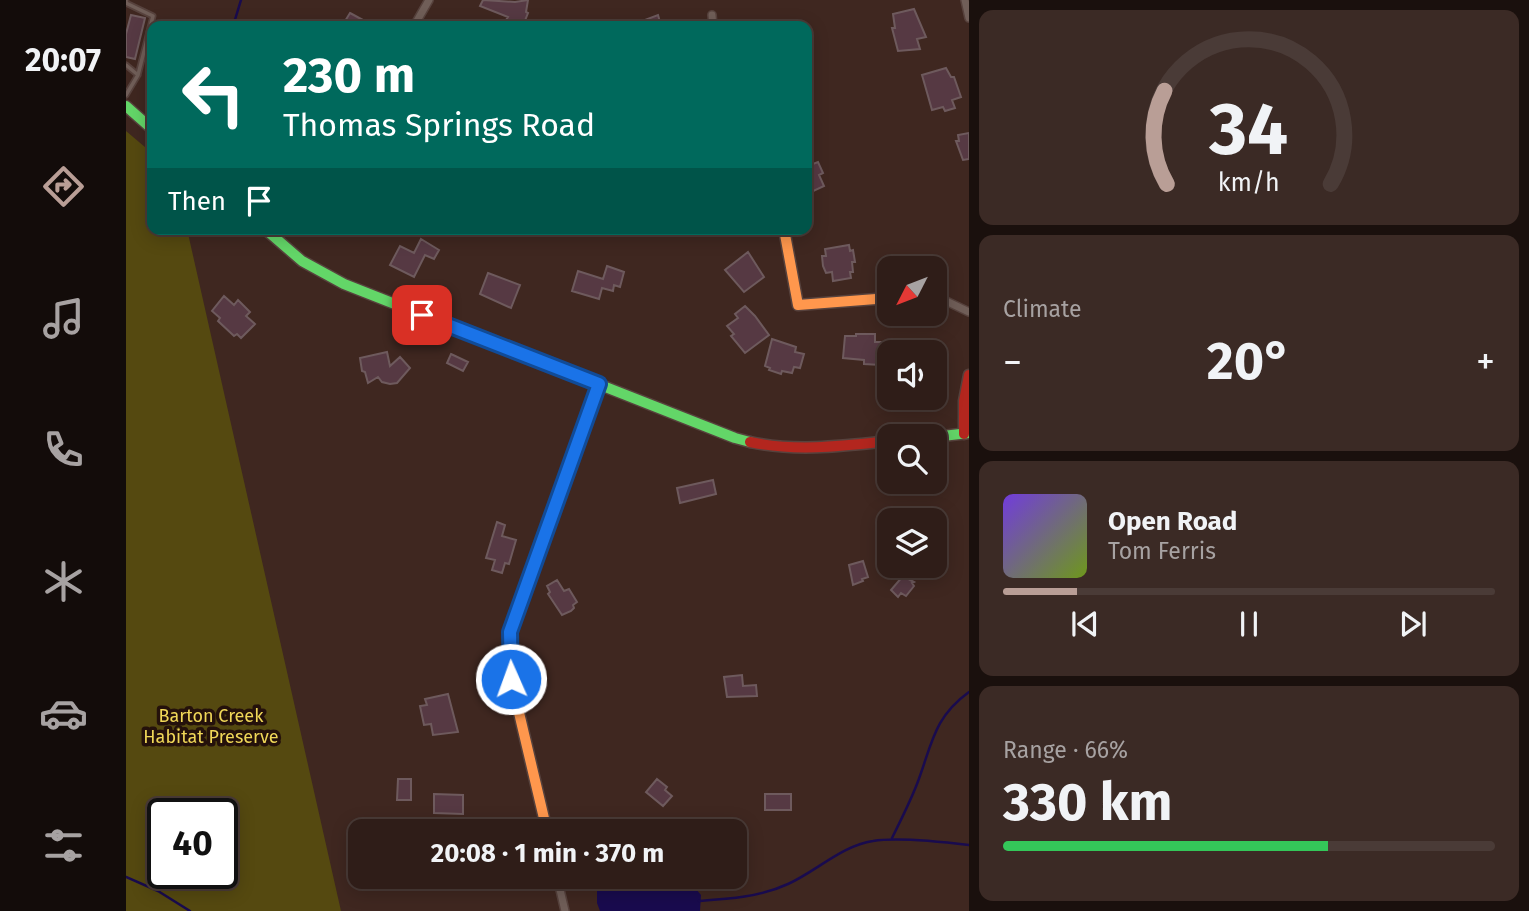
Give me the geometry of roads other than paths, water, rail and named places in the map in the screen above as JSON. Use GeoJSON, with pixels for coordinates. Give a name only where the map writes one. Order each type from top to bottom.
{"type":"FeatureCollection","features":[{"type":"Feature","properties":{"kind":"street"},"geometry":{"type":"LineString","coordinates":[[417,21],[429,0]]}},
{"type":"Feature","properties":{"kind":"street"},"geometry":{"type":"LineString","coordinates":[[965,0],[969,18]]}},
{"type":"Feature","properties":{"kind":"street"},"geometry":{"type":"LineString","coordinates":[[712,15],[712,21]]}},
{"type":"Feature","properties":{"kind":"street"},"geometry":{"type":"LineString","coordinates":[[126,106],[147,125]]}},
{"type":"Feature","properties":{"kind":"street"},"geometry":{"type":"LineString","coordinates":[[272,235],[302,261],[328,276],[712,429],[757,444],[803,449],[877,442]]}},
{"type":"Feature","properties":{"kind":"street"},"geometry":{"type":"LineString","coordinates":[[786,235],[798,305],[877,299]]}},
{"type":"Feature","properties":{"kind":"street"},"geometry":{"type":"LineString","coordinates":[[947,301],[969,312]]}},
{"type":"Feature","properties":{"kind":"street"},"geometry":{"type":"LineString","coordinates":[[947,436],[967,434],[964,401],[969,375]]}},
{"type":"Feature","properties":{"kind":"street"},"geometry":{"type":"LineString","coordinates":[[544,819],[511,679],[510,632],[599,384]]}},
{"type":"Feature","properties":{"kind":"street"},"geometry":{"type":"LineString","coordinates":[[560,889],[565,911]]}},
{"type":"Feature","properties":{"kind":"lane"},"geometry":{"type":"LineString","coordinates":[[126,3],[153,16],[152,21]]}},
{"type":"Feature","properties":{"kind":"lane"},"geometry":{"type":"LineString","coordinates":[[126,95],[138,75],[147,40]]}},
{"type":"Feature","properties":{"kind":"lane"},"geometry":{"type":"LineString","coordinates":[[126,65],[138,75]]}},
{"type":"Feature","properties":{"kind":"waterway"},"geometry":{"type":"LineString","coordinates":[[235,21],[241,0]]}},
{"type":"Feature","properties":{"kind":"waterway"},"geometry":{"type":"LineString","coordinates":[[892,838],[914,791],[935,733],[948,712],[969,692]]}},
{"type":"Feature","properties":{"kind":"waterway"},"geometry":{"type":"LineString","coordinates":[[699,901],[766,892],[798,879],[851,848],[873,841],[934,841],[969,845]]}},
{"type":"Feature","properties":{"kind":"waterway"},"geometry":{"type":"LineString","coordinates":[[126,877],[158,891],[190,911]]}},
{"type":"Feature","properties":{"kind":"park label","name":"Barton Creek Habitat Preserve"},"geometry":{"type":"Point","coordinates":[211,726]}}]}
